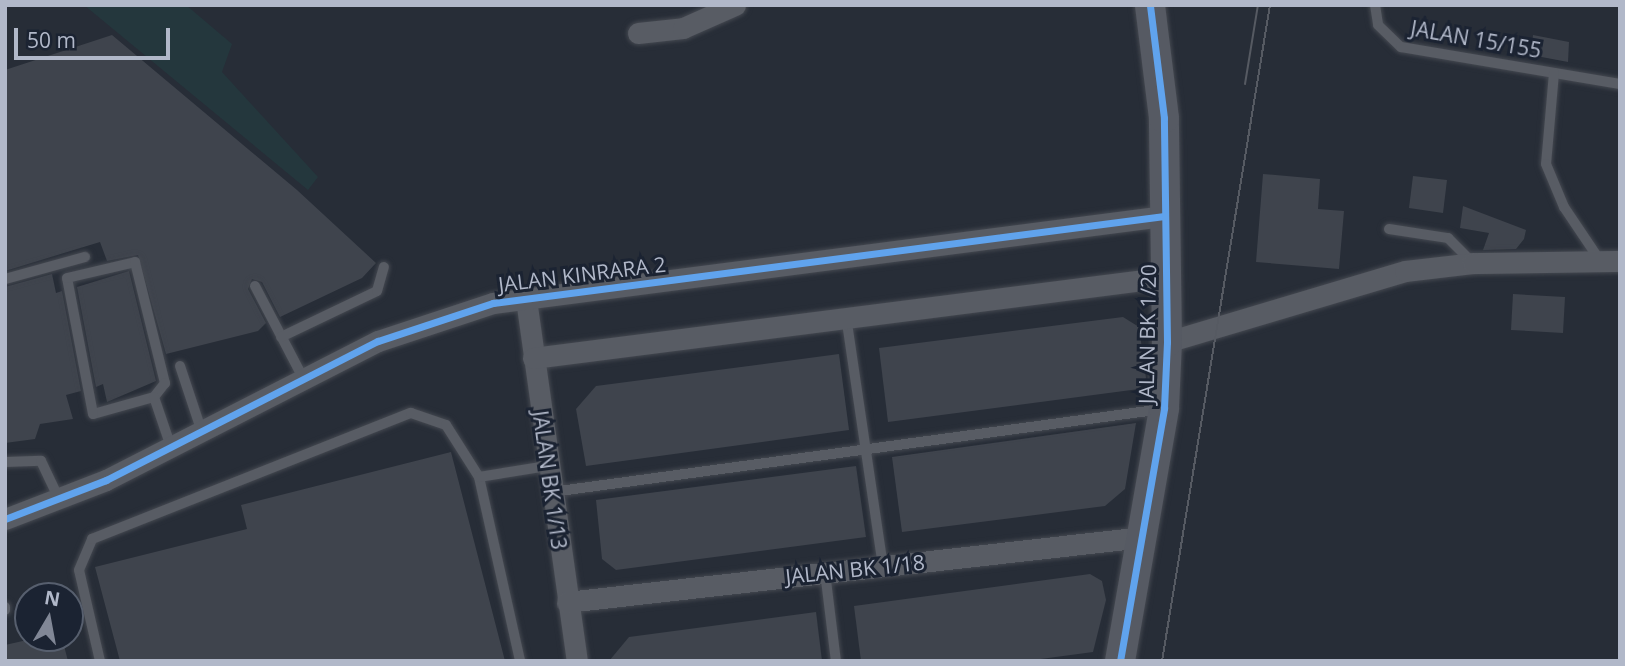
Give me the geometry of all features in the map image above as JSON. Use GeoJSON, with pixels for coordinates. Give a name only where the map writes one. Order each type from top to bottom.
{"type":"FeatureCollection","features":[{"type":"Feature","properties":{"kind":"street"},"geometry":{"type":"LineString","coordinates":[[638,33],[683,28],[735,5]]}},
{"type":"Feature","properties":{"kind":"street","name":"JALAN BK 1/20"},"geometry":{"type":"LineString","coordinates":[[1120,661],[1164,408],[1167,342],[1164,118],[1154,12]]}},
{"type":"Feature","properties":{"kind":"street","name":"JALAN KINRARA 2"},"geometry":{"type":"LineString","coordinates":[[5,519],[60,500],[378,341],[493,303],[1164,216]]}},
{"type":"Feature","properties":{"kind":"street"},"geometry":{"type":"LineString","coordinates":[[1167,342],[1340,288],[1473,263],[1609,260]]}},
{"type":"Feature","properties":{"kind":"street"},"geometry":{"type":"LineString","coordinates":[[533,358],[1166,277]]}},
{"type":"Feature","properties":{"kind":"street","name":"JALAN BK 1/13"},"geometry":{"type":"LineString","coordinates":[[526,299],[547,466],[577,661]]}},
{"type":"Feature","properties":{"kind":"street","name":"JALAN BK 1/18"},"geometry":{"type":"LineString","coordinates":[[567,602],[1143,537]]}},
{"type":"Feature","properties":{"kind":"lane","name":"JALAN 15/155"},"geometry":{"type":"LineString","coordinates":[[1375,5],[1378,25],[1402,47],[1620,85]]}},
{"type":"Feature","properties":{"kind":"lane"},"geometry":{"type":"LineString","coordinates":[[1554,73],[1546,164],[1564,207],[1609,260]]}},
{"type":"Feature","properties":{"kind":"lane"},"geometry":{"type":"LineString","coordinates":[[1389,229],[1448,238],[1473,263]]}},
{"type":"Feature","properties":{"kind":"lane"},"geometry":{"type":"LineString","coordinates":[[5,279],[85,257]]}},
{"type":"Feature","properties":{"kind":"lane"},"geometry":{"type":"LineString","coordinates":[[135,262],[164,383],[154,397],[93,414],[67,278],[135,262]]}},
{"type":"Feature","properties":{"kind":"lane"},"geometry":{"type":"LineString","coordinates":[[281,337],[377,290],[384,267]]}},
{"type":"Feature","properties":{"kind":"lane"},"geometry":{"type":"LineString","coordinates":[[255,286],[303,378]]}},
{"type":"Feature","properties":{"kind":"lane"},"geometry":{"type":"LineString","coordinates":[[846,316],[883,566]]}},
{"type":"Feature","properties":{"kind":"lane"},"geometry":{"type":"LineString","coordinates":[[180,366],[201,429]]}},
{"type":"Feature","properties":{"kind":"lane"},"geometry":{"type":"LineString","coordinates":[[154,397],[170,444]]}},
{"type":"Feature","properties":{"kind":"lane"},"geometry":{"type":"LineString","coordinates":[[552,492],[1164,408]]}},
{"type":"Feature","properties":{"kind":"lane"},"geometry":{"type":"LineString","coordinates":[[100,661],[79,569],[92,539],[411,413],[446,425],[479,477],[520,661]]}},
{"type":"Feature","properties":{"kind":"lane"},"geometry":{"type":"LineString","coordinates":[[5,462],[41,461],[60,500]]}},
{"type":"Feature","properties":{"kind":"lane"},"geometry":{"type":"LineString","coordinates":[[479,477],[547,466]]}},
{"type":"Feature","properties":{"kind":"lane"},"geometry":{"type":"LineString","coordinates":[[825,572],[836,661]]}},
{"type":"Feature","properties":{"kind":"shaded area"},"geometry":{"type":"Polygon","coordinates":[[[84,5],[186,5],[232,44],[222,72],[318,177],[308,190],[84,5]]]}},
{"type":"Feature","properties":{"kind":"building"},"geometry":{"type":"Polygon","coordinates":[[[112,35],[297,190],[376,263],[362,278],[280,317],[262,282],[252,279],[248,289],[266,323],[258,331],[166,354],[138,255],[107,261],[100,242],[5,271],[5,70],[112,35]]]}},
{"type":"Feature","properties":{"kind":"building"},"geometry":{"type":"Polygon","coordinates":[[[1533,35],[1569,42],[1568,62],[1531,55],[1533,35]]]}},
{"type":"Feature","properties":{"kind":"building"},"geometry":{"type":"Polygon","coordinates":[[[1263,174],[1320,179],[1318,209],[1344,211],[1339,269],[1256,262],[1263,174]]]}},
{"type":"Feature","properties":{"kind":"building"},"geometry":{"type":"Polygon","coordinates":[[[1413,176],[1447,180],[1443,213],[1409,208],[1413,176]]]}},
{"type":"Feature","properties":{"kind":"building"},"geometry":{"type":"Polygon","coordinates":[[[1463,206],[1526,230],[1524,239],[1516,249],[1483,250],[1489,233],[1460,228],[1463,206]]]}},
{"type":"Feature","properties":{"kind":"building"},"geometry":{"type":"Polygon","coordinates":[[[129,271],[156,381],[107,402],[103,384],[96,387],[77,287],[129,271]]]}},
{"type":"Feature","properties":{"kind":"building"},"geometry":{"type":"Polygon","coordinates":[[[52,274],[56,293],[62,291],[81,391],[66,395],[73,419],[40,424],[35,439],[5,443],[5,287],[52,274]]]}},
{"type":"Feature","properties":{"kind":"building"},"geometry":{"type":"Polygon","coordinates":[[[1513,294],[1565,297],[1563,333],[1511,330],[1513,294]]]}},
{"type":"Feature","properties":{"kind":"building"},"geometry":{"type":"Polygon","coordinates":[[[1123,317],[1139,327],[1146,378],[1139,389],[888,422],[879,348],[1123,317]]]}},
{"type":"Feature","properties":{"kind":"building"},"geometry":{"type":"Polygon","coordinates":[[[839,354],[849,430],[586,466],[576,409],[596,386],[839,354]]]}},
{"type":"Feature","properties":{"kind":"building"},"geometry":{"type":"Polygon","coordinates":[[[1136,423],[1125,489],[1105,506],[902,532],[892,457],[1136,423]]]}},
{"type":"Feature","properties":{"kind":"building"},"geometry":{"type":"Polygon","coordinates":[[[451,452],[505,661],[120,661],[95,567],[247,529],[241,505],[451,452]]]}},
{"type":"Feature","properties":{"kind":"building"},"geometry":{"type":"Polygon","coordinates":[[[856,466],[866,537],[616,570],[602,559],[596,500],[856,466]]]}},
{"type":"Feature","properties":{"kind":"building"},"geometry":{"type":"Polygon","coordinates":[[[1090,574],[1102,581],[1106,600],[1093,652],[1026,661],[861,661],[854,606],[1090,574]]]}},
{"type":"Feature","properties":{"kind":"building"},"geometry":{"type":"Polygon","coordinates":[[[816,612],[822,661],[609,661],[629,637],[816,612]]]}},
{"type":"Feature","properties":{"kind":"building"},"geometry":{"type":"Polygon","coordinates":[[[14,643],[14,652],[66,652],[68,661],[5,661],[5,645],[14,643]]]}},
{"type":"Feature","properties":{"kind":"tram line"},"geometry":{"type":"LineString","coordinates":[[1245,84],[1258,5]]}},
{"type":"Feature","properties":{"kind":"tram line"},"geometry":{"type":"LineString","coordinates":[[1162,661],[1270,5]]}},
{"type":"Feature","properties":{"kind":"cycle path"},"geometry":{"type":"LineString","coordinates":[[1120,661],[1164,408],[1167,342],[1164,118],[1150,5]]}},
{"type":"Feature","properties":{"kind":"cycle path"},"geometry":{"type":"LineString","coordinates":[[5,519],[106,480],[378,341],[493,303],[1164,216]]}}]}
